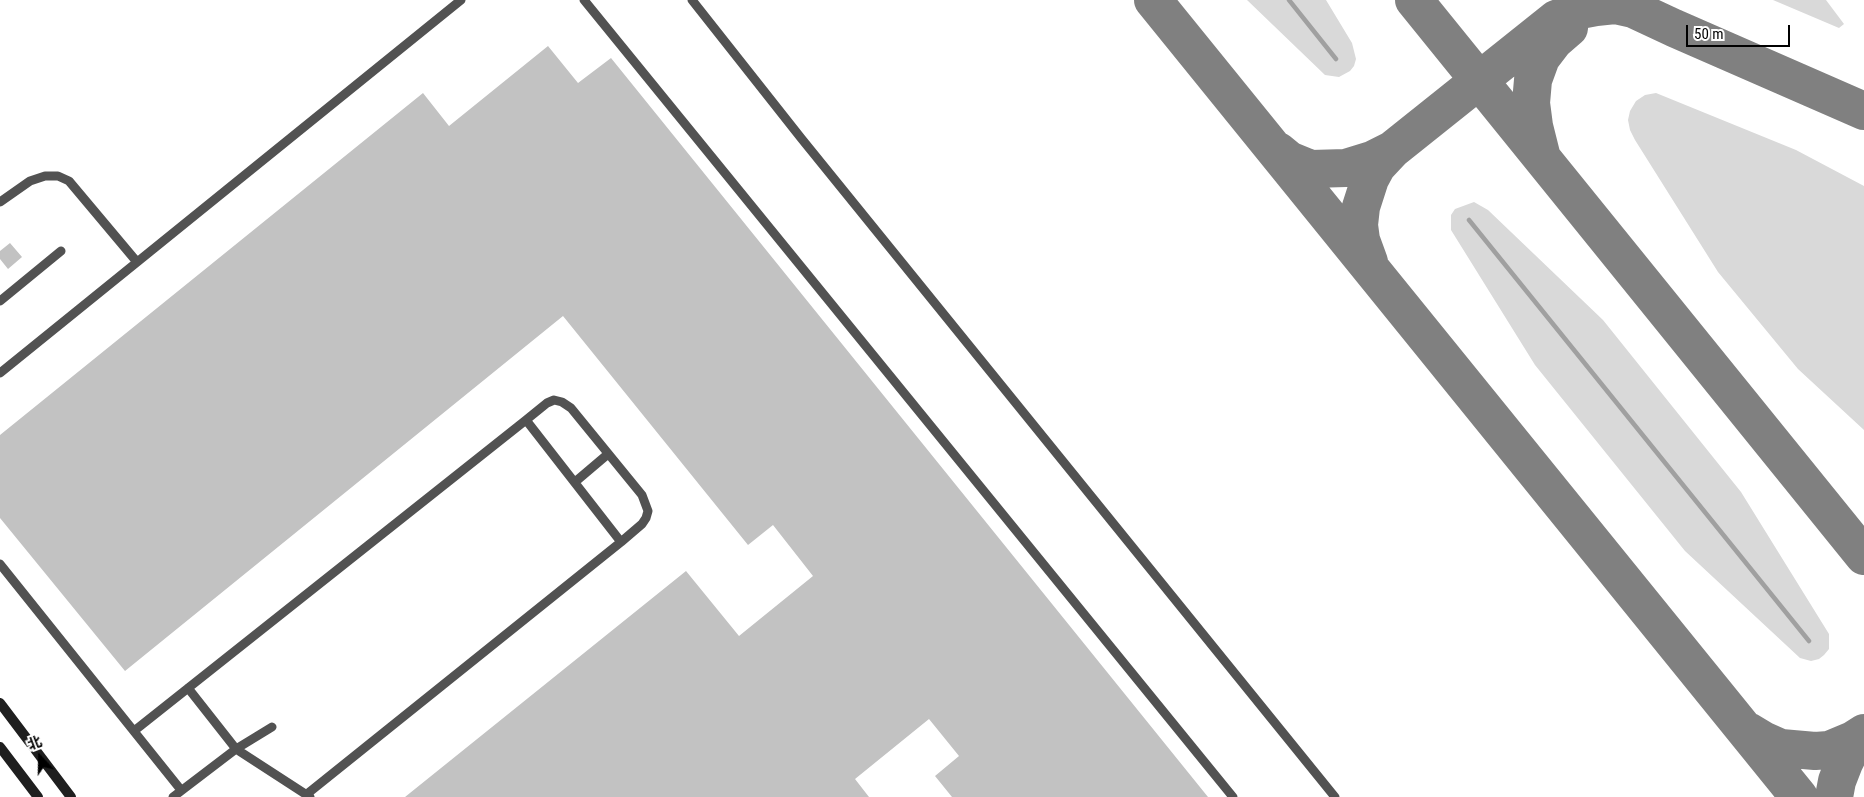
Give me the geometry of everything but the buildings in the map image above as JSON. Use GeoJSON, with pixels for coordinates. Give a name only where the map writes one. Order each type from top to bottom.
{"type":"FeatureCollection","features":[{"type":"Feature","properties":{"kind":"street"},"geometry":{"type":"LineString","coordinates":[[0,703],[71,797]]}},
{"type":"Feature","properties":{"kind":"street"},"geometry":{"type":"LineString","coordinates":[[0,747],[38,797]]}},
{"type":"Feature","properties":{"kind":"lane"},"geometry":{"type":"LineString","coordinates":[[0,373],[461,0]]}},
{"type":"Feature","properties":{"kind":"lane"},"geometry":{"type":"LineString","coordinates":[[584,0],[1233,797]]}},
{"type":"Feature","properties":{"kind":"lane"},"geometry":{"type":"LineString","coordinates":[[692,0],[807,145],[1335,797]]}},
{"type":"Feature","properties":{"kind":"lane"},"geometry":{"type":"LineString","coordinates":[[0,202],[30,181],[45,176],[58,176],[69,181],[137,262]]}},
{"type":"Feature","properties":{"kind":"lane"},"geometry":{"type":"LineString","coordinates":[[0,301],[61,252]]}},
{"type":"Feature","properties":{"kind":"lane"},"geometry":{"type":"LineString","coordinates":[[134,731],[188,688],[526,420],[547,403],[554,400],[562,402],[571,408],[642,495],[648,511],[642,524],[308,795],[236,748],[188,688]]}},
{"type":"Feature","properties":{"kind":"lane"},"geometry":{"type":"LineString","coordinates":[[526,420],[621,542]]}},
{"type":"Feature","properties":{"kind":"lane"},"geometry":{"type":"LineString","coordinates":[[575,482],[608,454]]}},
{"type":"Feature","properties":{"kind":"lane"},"geometry":{"type":"LineString","coordinates":[[0,564],[181,790]]}},
{"type":"Feature","properties":{"kind":"lane"},"geometry":{"type":"LineString","coordinates":[[173,797],[236,748],[272,727]]}},
{"type":"Feature","properties":{"kind":"shaded area"},"geometry":{"type":"Polygon","coordinates":[[[1247,0],[1326,0],[1352,43],[1356,59],[1354,66],[1350,71],[1339,77],[1325,75],[1247,0]]]}},
{"type":"Feature","properties":{"kind":"shaded area"},"geometry":{"type":"Polygon","coordinates":[[[1773,0],[1826,0],[1844,24],[1839,28],[1773,0]]]}},
{"type":"Feature","properties":{"kind":"shaded area"},"geometry":{"type":"Polygon","coordinates":[[[1656,93],[1796,150],[1864,186],[1864,430],[1798,369],[1718,272],[1635,140],[1628,120],[1630,111],[1636,101],[1645,95],[1656,93]]]}},
{"type":"Feature","properties":{"kind":"shaded area"},"geometry":{"type":"Polygon","coordinates":[[[1474,202],[1488,210],[1603,320],[1741,492],[1829,634],[1829,649],[1819,659],[1811,661],[1800,658],[1685,551],[1535,365],[1451,230],[1451,215],[1455,209],[1474,202]]]}},
{"type":"Feature","properties":{"kind":"waterway"},"geometry":{"type":"LineString","coordinates":[[1289,0],[1336,59]]}},
{"type":"Feature","properties":{"kind":"waterway"},"geometry":{"type":"LineString","coordinates":[[1469,220],[1809,641]]}},
{"type":"Feature","properties":{"kind":"taxiway"},"geometry":{"type":"LineString","coordinates":[[1153,0],[1799,797]]}},
{"type":"Feature","properties":{"kind":"taxiway"},"geometry":{"type":"LineString","coordinates":[[1414,0],[1864,556]]}},
{"type":"Feature","properties":{"kind":"taxiway"},"geometry":{"type":"LineString","coordinates":[[1614,0],[1864,111]]}},
{"type":"Feature","properties":{"kind":"taxiway"},"geometry":{"type":"LineString","coordinates":[[1369,262],[1361,240],[1359,225],[1361,207],[1370,179],[1377,166],[1392,150],[1556,19],[1580,10],[1596,7],[1615,5],[1633,9]]}},
{"type":"Feature","properties":{"kind":"taxiway"},"geometry":{"type":"LineString","coordinates":[[1541,154],[1531,103],[1533,80],[1541,58],[1554,41],[1569,28]]}},
{"type":"Feature","properties":{"kind":"taxiway"},"geometry":{"type":"LineString","coordinates":[[1278,151],[1289,160],[1311,169],[1346,168],[1372,160],[1392,150]]}},
{"type":"Feature","properties":{"kind":"taxiway"},"geometry":{"type":"LineString","coordinates":[[1748,731],[1781,748],[1815,751],[1829,750],[1864,733]]}},
{"type":"Feature","properties":{"kind":"taxiway"},"geometry":{"type":"LineString","coordinates":[[1834,797],[1837,781],[1844,763],[1850,751],[1864,733]]}}]}
